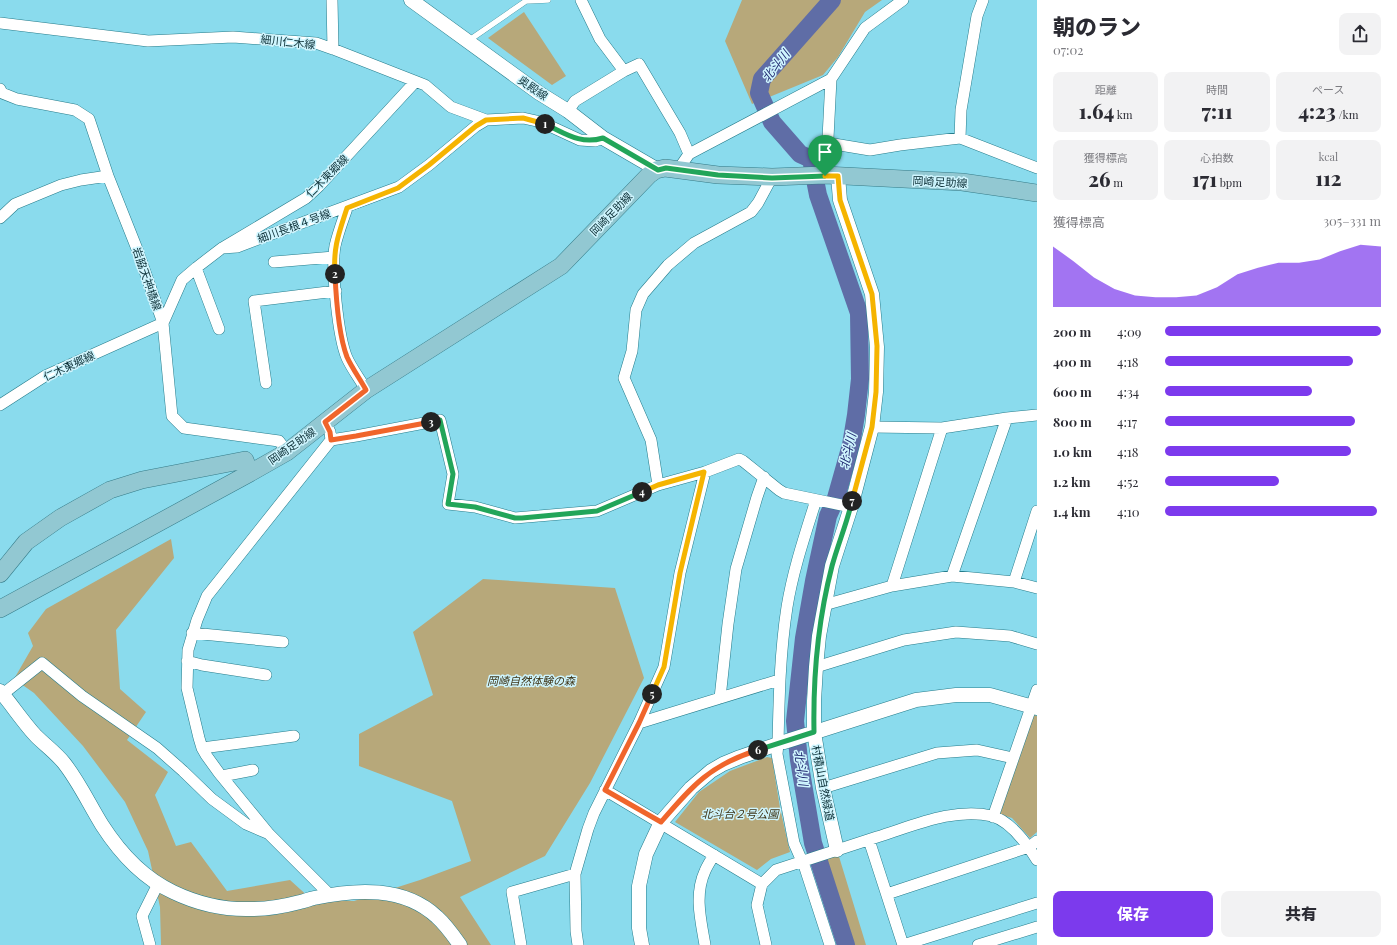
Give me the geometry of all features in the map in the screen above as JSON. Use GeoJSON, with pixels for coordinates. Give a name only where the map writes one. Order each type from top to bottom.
{"type":"FeatureCollection","features":[{"type":"Feature","properties":{"kind":"main road","name":"岡崎足助線"},"geometry":{"type":"LineString","coordinates":[[0,609],[287,452],[366,390],[561,266],[648,175],[658,170],[666,168],[718,175],[772,178],[823,176],[962,182],[1012,188],[1037,193]]}},
{"type":"Feature","properties":{"kind":"main road"},"geometry":{"type":"LineString","coordinates":[[0,574],[26,542],[60,518],[110,490],[142,480],[244,460],[250,473]]}},
{"type":"Feature","properties":{"kind":"street"},"geometry":{"type":"LineString","coordinates":[[332,0],[333,49]]}},
{"type":"Feature","properties":{"kind":"street","name":"奥殿線"},"geometry":{"type":"LineString","coordinates":[[411,0],[467,42],[568,111],[603,138],[658,170]]}},
{"type":"Feature","properties":{"kind":"street"},"geometry":{"type":"LineString","coordinates":[[581,0],[600,39],[624,71]]}},
{"type":"Feature","properties":{"kind":"street"},"geometry":{"type":"LineString","coordinates":[[678,170],[689,154],[831,79],[865,28],[902,0]]}},
{"type":"Feature","properties":{"kind":"street"},"geometry":{"type":"LineString","coordinates":[[960,138],[961,110],[977,16],[983,0]]}},
{"type":"Feature","properties":{"kind":"street","name":"細川仁木線"},"geometry":{"type":"LineString","coordinates":[[0,23],[148,41],[233,37],[316,43],[425,85],[450,107],[486,120],[523,118],[541,122],[580,140],[594,141],[603,138]]}},
{"type":"Feature","properties":{"kind":"street"},"geometry":{"type":"LineString","coordinates":[[568,111],[575,102],[624,71],[639,64],[680,133],[689,154]]}},
{"type":"Feature","properties":{"kind":"street"},"geometry":{"type":"LineString","coordinates":[[823,176],[828,143],[831,79]]}},
{"type":"Feature","properties":{"kind":"street","name":"仁木東郷線"},"geometry":{"type":"LineString","coordinates":[[222,248],[310,194],[415,82]]}},
{"type":"Feature","properties":{"kind":"street","name":"岩脇天神橋線"},"geometry":{"type":"LineString","coordinates":[[0,89],[2,93],[17,100],[75,110],[89,120],[108,176],[137,249],[163,323],[172,416],[184,428],[279,441],[287,452]]}},
{"type":"Feature","properties":{"kind":"street","name":"細川長根４号線"},"geometry":{"type":"LineString","coordinates":[[163,323],[182,280],[222,248],[237,247],[347,208],[398,188],[429,165],[476,126],[486,120]]}},
{"type":"Feature","properties":{"kind":"street"},"geometry":{"type":"LineString","coordinates":[[828,143],[870,150],[960,138],[1037,168]]}},
{"type":"Feature","properties":{"kind":"street"},"geometry":{"type":"LineString","coordinates":[[0,218],[15,204],[61,185],[108,176]]}},
{"type":"Feature","properties":{"kind":"street","name":"村積山自然緑道"},"geometry":{"type":"LineString","coordinates":[[823,176],[840,200],[872,294],[877,346],[876,392],[872,427],[848,506],[832,566],[819,636],[816,667],[811,734],[823,788],[834,851]]}},
{"type":"Feature","properties":{"kind":"street"},"geometry":{"type":"LineString","coordinates":[[658,485],[651,440],[624,378],[632,351],[636,310],[643,294],[668,266],[694,243],[751,212],[758,203],[772,178]]}},
{"type":"Feature","properties":{"kind":"street"},"geometry":{"type":"LineString","coordinates":[[347,208],[335,245],[334,257],[336,291],[342,336],[347,357],[366,390]]}},
{"type":"Feature","properties":{"kind":"street"},"geometry":{"type":"LineString","coordinates":[[274,262],[334,257]]}},
{"type":"Feature","properties":{"kind":"street"},"geometry":{"type":"LineString","coordinates":[[196,268],[219,329]]}},
{"type":"Feature","properties":{"kind":"street"},"geometry":{"type":"LineString","coordinates":[[266,383],[254,301],[336,291]]}},
{"type":"Feature","properties":{"kind":"street","name":"仁木東郷線"},"geometry":{"type":"LineString","coordinates":[[0,404],[45,376],[163,323]]}},
{"type":"Feature","properties":{"kind":"street"},"geometry":{"type":"LineString","coordinates":[[872,427],[942,428],[1037,415]]}},
{"type":"Feature","properties":{"kind":"street"},"geometry":{"type":"LineString","coordinates":[[952,576],[1007,418]]}},
{"type":"Feature","properties":{"kind":"street"},"geometry":{"type":"LineString","coordinates":[[330,895],[269,834],[206,755],[199,738],[187,688],[187,661],[192,633],[207,596],[331,440],[440,420],[453,474],[448,504],[475,507],[515,518],[597,511],[658,485],[704,472],[739,459],[784,493],[848,506]]}},
{"type":"Feature","properties":{"kind":"street"},"geometry":{"type":"LineString","coordinates":[[325,422],[330,432],[331,440]]}},
{"type":"Feature","properties":{"kind":"street"},"geometry":{"type":"LineString","coordinates":[[892,586],[942,428]]}},
{"type":"Feature","properties":{"kind":"street"},"geometry":{"type":"LineString","coordinates":[[578,945],[576,931],[575,874],[588,829],[664,667],[680,573],[704,472]]}},
{"type":"Feature","properties":{"kind":"street"},"geometry":{"type":"LineString","coordinates":[[720,698],[736,569],[764,477]]}},
{"type":"Feature","properties":{"kind":"street"},"geometry":{"type":"LineString","coordinates":[[820,501],[797,562],[787,607],[779,680],[781,744],[777,754],[794,843],[804,861],[830,945]]}},
{"type":"Feature","properties":{"kind":"street"},"geometry":{"type":"LineString","coordinates":[[1014,582],[1037,511]]}},
{"type":"Feature","properties":{"kind":"street"},"geometry":{"type":"LineString","coordinates":[[824,605],[892,586],[952,576],[1014,582],[1037,588]]}},
{"type":"Feature","properties":{"kind":"street"},"geometry":{"type":"LineString","coordinates":[[816,667],[904,640],[956,632],[1010,636],[1037,644]]}},
{"type":"Feature","properties":{"kind":"street"},"geometry":{"type":"LineString","coordinates":[[192,633],[284,642]]}},
{"type":"Feature","properties":{"kind":"street"},"geometry":{"type":"LineString","coordinates":[[187,661],[217,668],[266,675]]}},
{"type":"Feature","properties":{"kind":"street"},"geometry":{"type":"LineString","coordinates":[[269,834],[246,824],[212,799],[183,770],[157,748],[82,696],[42,663],[1,693],[35,735],[64,763],[118,847],[142,873],[172,892],[193,901],[216,907],[237,909],[269,907],[348,893],[373,891],[390,894],[405,898],[420,905],[437,916],[460,945]]}},
{"type":"Feature","properties":{"kind":"street"},"geometry":{"type":"LineString","coordinates":[[639,723],[779,680]]}},
{"type":"Feature","properties":{"kind":"street"},"geometry":{"type":"LineString","coordinates":[[993,816],[1034,706],[1037,690]]}},
{"type":"Feature","properties":{"kind":"street"},"geometry":{"type":"LineString","coordinates":[[642,945],[639,928],[639,886],[646,854],[661,822],[691,788],[711,771],[740,757],[916,700],[949,696],[990,695],[1034,706]]}},
{"type":"Feature","properties":{"kind":"street"},"geometry":{"type":"LineString","coordinates":[[202,748],[294,736]]}},
{"type":"Feature","properties":{"kind":"street"},"geometry":{"type":"LineString","coordinates":[[823,788],[937,753],[977,750],[1014,758]]}},
{"type":"Feature","properties":{"kind":"street"},"geometry":{"type":"LineString","coordinates":[[222,776],[253,770]]}},
{"type":"Feature","properties":{"kind":"street"},"geometry":{"type":"LineString","coordinates":[[605,790],[661,822],[762,884]]}},
{"type":"Feature","properties":{"kind":"street"},"geometry":{"type":"LineString","coordinates":[[766,945],[757,904],[762,884],[776,870],[834,851],[952,815],[972,813],[993,816],[1011,827],[1033,844],[1037,860]]}},
{"type":"Feature","properties":{"kind":"street"},"geometry":{"type":"LineString","coordinates":[[870,840],[903,945],[1037,903]]}},
{"type":"Feature","properties":{"kind":"street"},"geometry":{"type":"LineString","coordinates":[[886,894],[1033,844]]}},
{"type":"Feature","properties":{"kind":"street"},"geometry":{"type":"LineString","coordinates":[[705,945],[699,910],[699,900],[702,879],[714,855]]}},
{"type":"Feature","properties":{"kind":"street"},"geometry":{"type":"LineString","coordinates":[[521,945],[512,892],[575,874]]}},
{"type":"Feature","properties":{"kind":"street"},"geometry":{"type":"LineString","coordinates":[[150,945],[142,916],[158,884]]}},
{"type":"Feature","properties":{"kind":"street"},"geometry":{"type":"LineString","coordinates":[[978,945],[1037,928]]}},
{"type":"Feature","properties":{"kind":"lane"},"geometry":{"type":"LineString","coordinates":[[467,42],[526,1],[548,0]]}},
{"type":"Feature","properties":{"kind":"green space"},"geometry":{"type":"Polygon","coordinates":[[[742,0],[882,0],[865,12],[838,57],[823,75],[752,104],[725,41],[742,0]]]}},
{"type":"Feature","properties":{"kind":"green space"},"geometry":{"type":"Polygon","coordinates":[[[524,12],[566,76],[552,85],[488,38],[524,12]]]}},
{"type":"Feature","properties":{"kind":"green space","name":"岡崎自然体験の森"},"geometry":{"type":"Polygon","coordinates":[[[171,539],[174,558],[116,630],[120,689],[146,712],[127,740],[168,772],[155,795],[176,846],[191,842],[227,891],[290,880],[311,899],[354,901],[420,880],[471,861],[452,801],[359,766],[359,734],[433,695],[413,632],[483,579],[615,588],[644,678],[590,783],[545,856],[460,897],[491,945],[161,945],[160,907],[148,851],[125,802],[83,746],[34,693],[14,679],[33,646],[28,633],[46,609],[171,539]]]}},
{"type":"Feature","properties":{"kind":"green space"},"geometry":{"type":"Polygon","coordinates":[[[1034,715],[1037,716],[1037,832],[1030,838],[1012,818],[999,814],[1034,715]]]}},
{"type":"Feature","properties":{"kind":"green space","name":"北斗台２号公園"},"geometry":{"type":"Polygon","coordinates":[[[767,757],[772,758],[780,808],[790,852],[771,859],[757,870],[675,822],[699,792],[730,771],[767,757]]]}},
{"type":"Feature","properties":{"kind":"green space"},"geometry":{"type":"Polygon","coordinates":[[[837,850],[866,945],[849,945],[821,855],[837,850]]]}},
{"type":"Feature","properties":{"kind":"waterway","name":"北斗川"},"geometry":{"type":"LineString","coordinates":[[832,0],[762,79],[759,93],[772,122],[800,154],[811,159],[818,195],[859,313],[860,379],[856,415],[851,445],[836,498],[828,516],[814,581],[804,638],[795,721],[799,760],[813,843],[846,945]]}},
{"type":"Feature","properties":{"kind":"route"},"geometry":{"type":"LineString","coordinates":[[523,118],[541,122],[580,140],[594,141],[603,138],[658,170],[666,168],[718,175],[772,178],[825,176],[838,176],[840,200],[872,294],[877,346],[876,392],[872,427],[851,507],[832,566],[824,605],[816,667],[814,732],[752,752],[723,764],[711,771],[691,788],[661,822],[605,790],[639,723],[664,667],[680,573],[704,472],[658,485],[597,511],[515,518],[475,507],[448,504],[453,474],[440,420],[331,440],[330,432],[325,422],[366,390],[347,357],[342,336],[336,291],[334,257],[335,245],[347,208],[398,188],[406,183],[476,126],[486,120],[523,118]]}}]}
